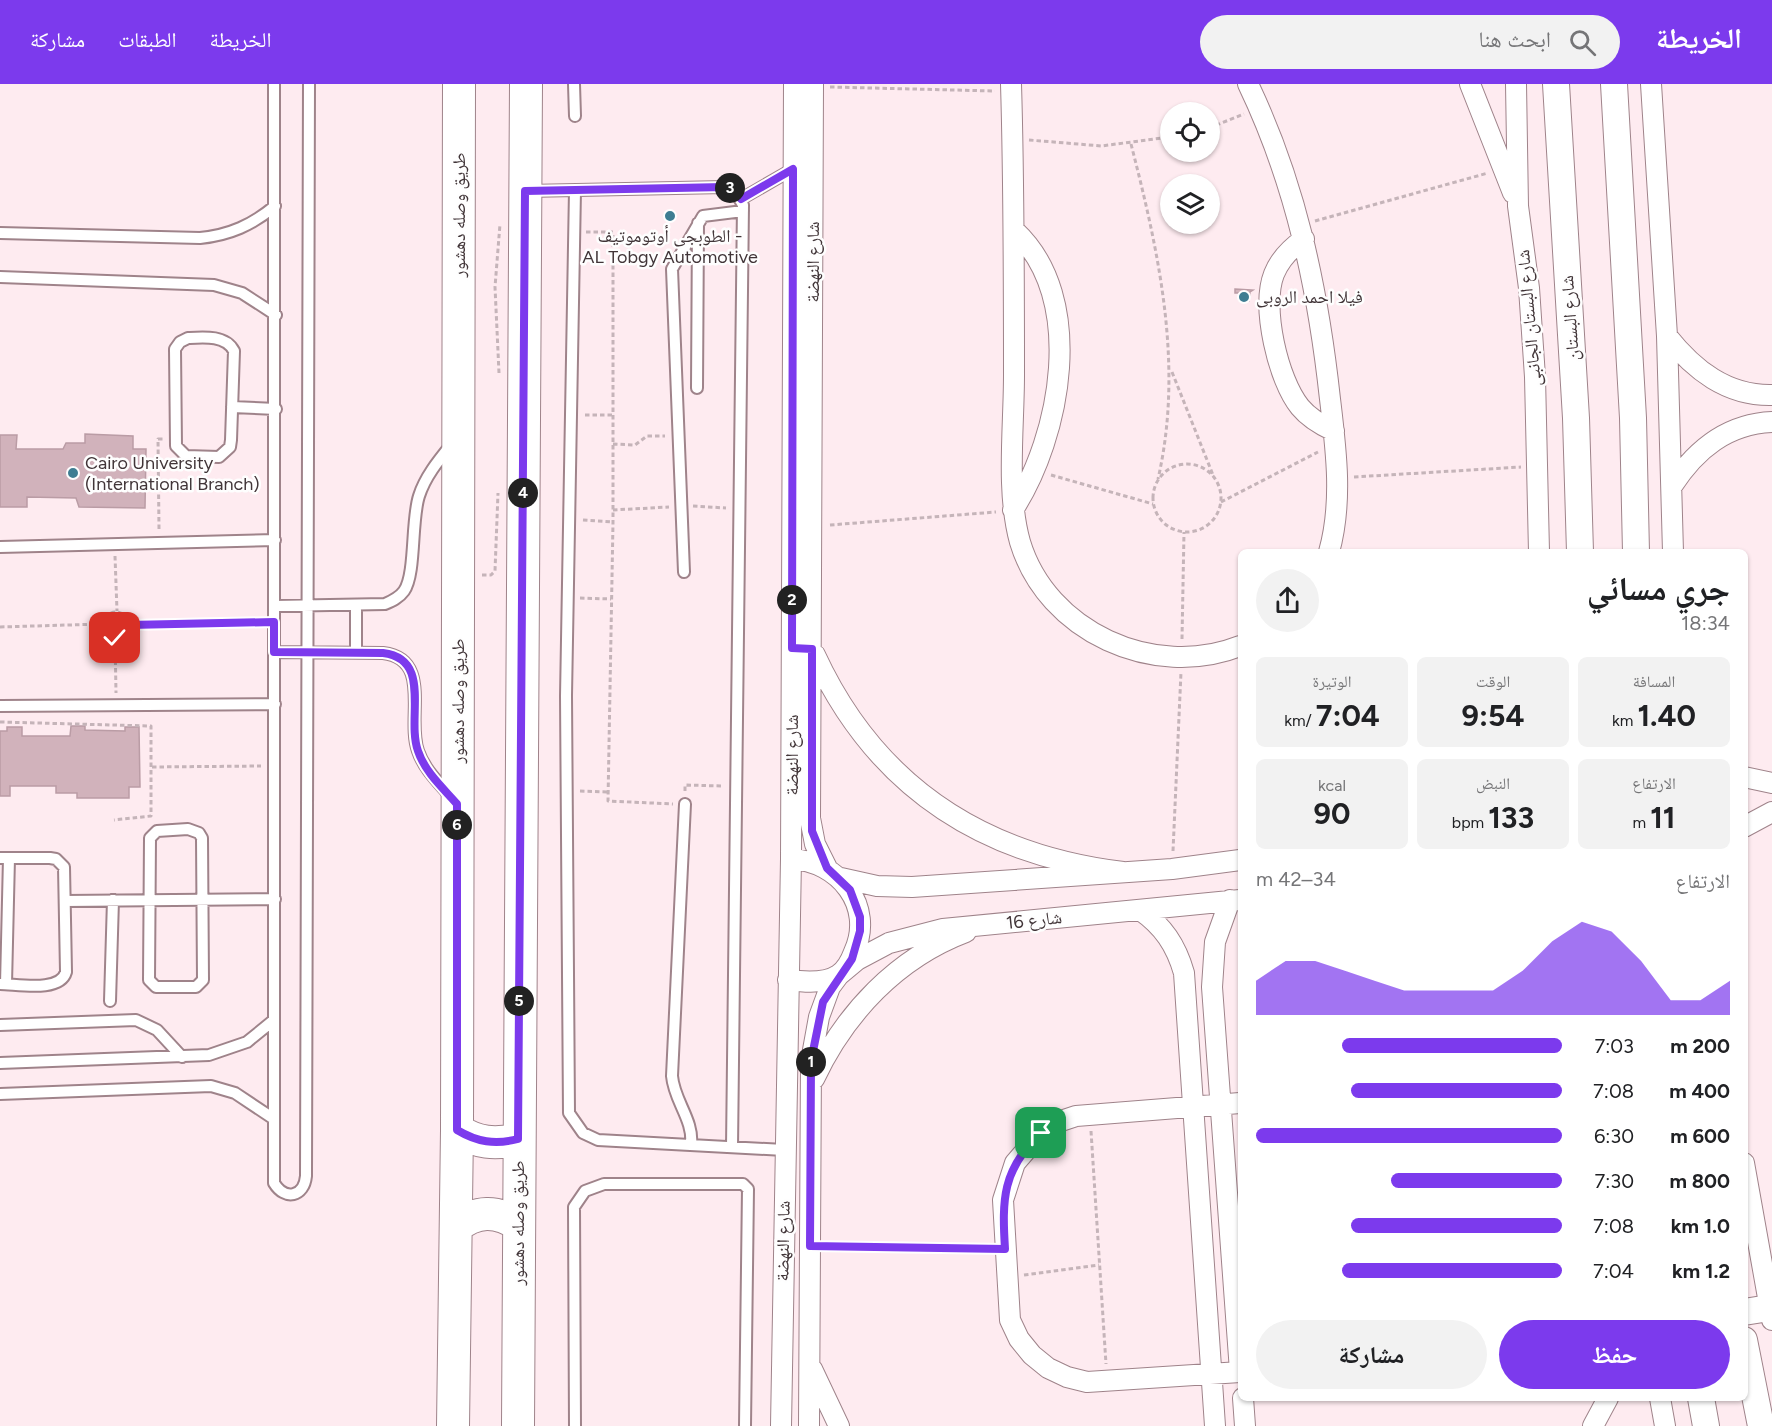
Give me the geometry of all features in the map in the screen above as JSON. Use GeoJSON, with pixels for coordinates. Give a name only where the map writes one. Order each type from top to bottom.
{"type":"FeatureCollection","features":[{"type":"Feature","properties":{"kind":"main road","name":"طريق وصله دهشور"},"geometry":{"type":"LineString","coordinates":[[453,1426],[457,1130],[459,84]]}},
{"type":"Feature","properties":{"kind":"main road","name":"طريق وصله دهشور"},"geometry":{"type":"LineString","coordinates":[[518,1426],[526,84]]}},
{"type":"Feature","properties":{"kind":"main road"},"geometry":{"type":"LineString","coordinates":[[457,1130],[480,1141],[493,1143],[518,1139]]}},
{"type":"Feature","properties":{"kind":"main road"},"geometry":{"type":"LineString","coordinates":[[456,1227],[466,1219],[480,1214],[494,1213],[507,1217],[519,1225]]}},
{"type":"Feature","properties":{"kind":"street","name":"شارع النهضة"},"geometry":{"type":"LineString","coordinates":[[794,84],[793,169],[802,649],[810,818],[815,844],[856,903],[860,931],[852,959],[839,975],[823,1002],[811,1061],[808,1426]]}},
{"type":"Feature","properties":{"kind":"street"},"geometry":{"type":"LineString","coordinates":[[1248,84],[1281,160],[1302,232],[1321,322],[1337,478],[1337,517],[1330,549]]}},
{"type":"Feature","properties":{"kind":"street"},"geometry":{"type":"LineString","coordinates":[[1470,84],[1518,206]]}},
{"type":"Feature","properties":{"kind":"street","name":"شارع البستان الجانبى"},"geometry":{"type":"LineString","coordinates":[[1516,84],[1518,206],[1529,288],[1539,549]]}},
{"type":"Feature","properties":{"kind":"street","name":"شارع البستان"},"geometry":{"type":"LineString","coordinates":[[1556,84],[1576,418],[1580,549]]}},
{"type":"Feature","properties":{"kind":"street"},"geometry":{"type":"LineString","coordinates":[[1614,84],[1633,418],[1636,549]]}},
{"type":"Feature","properties":{"kind":"street"},"geometry":{"type":"LineString","coordinates":[[1651,84],[1667,336],[1673,549]]}},
{"type":"Feature","properties":{"kind":"street","name":"شارع النهضة"},"geometry":{"type":"LineString","coordinates":[[781,1426],[784,1150],[791,859],[802,649],[813,526],[813,86]]}},
{"type":"Feature","properties":{"kind":"street"},"geometry":{"type":"LineString","coordinates":[[1011,88],[1015,231],[1013,511],[1030,571],[1043,590],[1076,622],[1095,634],[1126,648],[1159,656],[1182,658],[1219,653],[1238,647]]}},
{"type":"Feature","properties":{"kind":"street"},"geometry":{"type":"LineString","coordinates":[[1013,511],[1035,471],[1053,408],[1058,339],[1047,274],[1039,258],[1015,231]]}},
{"type":"Feature","properties":{"kind":"street"},"geometry":{"type":"LineString","coordinates":[[1302,232],[1274,275],[1269,298],[1272,327],[1278,355],[1292,395],[1310,417],[1334,437]]}},
{"type":"Feature","properties":{"kind":"street"},"geometry":{"type":"LineString","coordinates":[[1667,336],[1680,353],[1713,380],[1752,396],[1772,395]]}},
{"type":"Feature","properties":{"kind":"street"},"geometry":{"type":"LineString","coordinates":[[1672,486],[1691,460],[1714,440],[1753,422],[1772,422]]}},
{"type":"Feature","properties":{"kind":"street"},"geometry":{"type":"LineString","coordinates":[[802,649],[856,727],[904,779],[936,805],[1006,844],[1044,858],[1083,867],[1123,872]]}},
{"type":"Feature","properties":{"kind":"street"},"geometry":{"type":"LineString","coordinates":[[1748,778],[1772,783]]}},
{"type":"Feature","properties":{"kind":"street"},"geometry":{"type":"LineString","coordinates":[[1748,825],[1772,812]]}},
{"type":"Feature","properties":{"kind":"street"},"geometry":{"type":"LineString","coordinates":[[791,859],[804,860],[834,873],[877,886],[912,887],[1172,869],[1238,860]]}},
{"type":"Feature","properties":{"kind":"street"},"geometry":{"type":"LineString","coordinates":[[1235,900],[1218,928],[1211,972],[1238,1344]]}},
{"type":"Feature","properties":{"kind":"street","name":"شارع 16"},"geometry":{"type":"LineString","coordinates":[[839,975],[857,960],[906,937],[943,929],[1235,900]]}},
{"type":"Feature","properties":{"kind":"street"},"geometry":{"type":"LineString","coordinates":[[1140,910],[1164,930],[1180,957],[1184,980],[1215,1426]]}},
{"type":"Feature","properties":{"kind":"street"},"geometry":{"type":"LineString","coordinates":[[811,1084],[840,1032],[879,986],[927,951],[981,926]]}},
{"type":"Feature","properties":{"kind":"street"},"geometry":{"type":"LineString","coordinates":[[788,980],[820,981],[839,975]]}},
{"type":"Feature","properties":{"kind":"street"},"geometry":{"type":"LineString","coordinates":[[1238,1103],[1090,1114],[1058,1122],[1026,1146],[1015,1163],[1003,1200],[1010,1320],[1019,1339],[1032,1355],[1048,1368],[1066,1377],[1087,1382],[1238,1371]]}},
{"type":"Feature","properties":{"kind":"street"},"geometry":{"type":"LineString","coordinates":[[1748,1196],[1762,1313]]}},
{"type":"Feature","properties":{"kind":"street"},"geometry":{"type":"LineString","coordinates":[[1748,1360],[1761,1426]]}},
{"type":"Feature","properties":{"kind":"street"},"geometry":{"type":"LineString","coordinates":[[809,1363],[839,1426]]}},
{"type":"Feature","properties":{"kind":"street"},"geometry":{"type":"LineString","coordinates":[[1243,1401],[1245,1426]]}},
{"type":"Feature","properties":{"kind":"street"},"geometry":{"type":"LineString","coordinates":[[1593,1426],[1606,1401]]}},
{"type":"Feature","properties":{"kind":"street"},"geometry":{"type":"LineString","coordinates":[[1661,1401],[1665,1426]]}},
{"type":"Feature","properties":{"kind":"street"},"geometry":{"type":"LineString","coordinates":[[1702,1401],[1706,1426]]}},
{"type":"Feature","properties":{"kind":"lane"},"geometry":{"type":"LineString","coordinates":[[274,84],[276,315],[274,1183],[279,1191],[288,1195],[298,1193],[305,1186],[306,1176],[309,84]]}},
{"type":"Feature","properties":{"kind":"lane"},"geometry":{"type":"LineString","coordinates":[[574,84],[575,116]]}},
{"type":"Feature","properties":{"kind":"lane"},"geometry":{"type":"LineString","coordinates":[[741,199],[793,169]]}},
{"type":"Feature","properties":{"kind":"lane"},"geometry":{"type":"LineString","coordinates":[[525,191],[725,187],[741,199],[743,211],[732,1147]]}},
{"type":"Feature","properties":{"kind":"lane"},"geometry":{"type":"LineString","coordinates":[[575,190],[566,791],[569,1113],[583,1134],[598,1140],[784,1150]]}},
{"type":"Feature","properties":{"kind":"lane"},"geometry":{"type":"LineString","coordinates":[[0,233],[200,238],[231,232],[247,226],[275,206]]}},
{"type":"Feature","properties":{"kind":"lane"},"geometry":{"type":"LineString","coordinates":[[684,572],[672,269],[698,223],[710,214],[743,211]]}},
{"type":"Feature","properties":{"kind":"lane"},"geometry":{"type":"LineString","coordinates":[[697,388],[698,223]]}},
{"type":"Feature","properties":{"kind":"lane"},"geometry":{"type":"LineString","coordinates":[[0,277],[214,285],[242,293],[276,315]]}},
{"type":"Feature","properties":{"kind":"lane"},"geometry":{"type":"LineString","coordinates":[[184,339],[220,339],[232,347],[234,356],[230,447],[219,457],[186,456],[180,452],[174,438],[175,349],[184,339]]}},
{"type":"Feature","properties":{"kind":"lane"},"geometry":{"type":"LineString","coordinates":[[231,407],[276,409]]}},
{"type":"Feature","properties":{"kind":"lane"},"geometry":{"type":"LineString","coordinates":[[275,606],[385,604],[396,599],[404,591],[409,580],[415,512],[419,496],[434,466],[458,436]]}},
{"type":"Feature","properties":{"kind":"lane"},"geometry":{"type":"LineString","coordinates":[[0,547],[275,540]]}},
{"type":"Feature","properties":{"kind":"lane"},"geometry":{"type":"LineString","coordinates":[[356,605],[356,652]]}},
{"type":"Feature","properties":{"kind":"lane"},"geometry":{"type":"LineString","coordinates":[[274,652],[392,654],[406,662],[411,669],[415,685],[413,724],[418,752],[425,765],[457,804]]}},
{"type":"Feature","properties":{"kind":"lane"},"geometry":{"type":"LineString","coordinates":[[0,706],[275,704]]}},
{"type":"Feature","properties":{"kind":"lane"},"geometry":{"type":"LineString","coordinates":[[685,804],[672,1077],[676,1098],[691,1131],[691,1145]]}},
{"type":"Feature","properties":{"kind":"lane"},"geometry":{"type":"LineString","coordinates":[[188,829],[199,833],[202,838],[203,900],[203,980],[196,987],[190,988],[156,987],[149,980],[150,838],[157,831],[188,829]]}},
{"type":"Feature","properties":{"kind":"lane"},"geometry":{"type":"LineString","coordinates":[[4,858],[50,858],[61,862],[64,867],[65,901],[65,977],[52,984],[3,984],[4,858]]}},
{"type":"Feature","properties":{"kind":"lane"},"geometry":{"type":"LineString","coordinates":[[65,901],[274,899]]}},
{"type":"Feature","properties":{"kind":"lane"},"geometry":{"type":"LineString","coordinates":[[110,1001],[113,900]]}},
{"type":"Feature","properties":{"kind":"lane"},"geometry":{"type":"LineString","coordinates":[[0,1025],[136,1020],[157,1030],[182,1057]]}},
{"type":"Feature","properties":{"kind":"lane"},"geometry":{"type":"LineString","coordinates":[[0,1063],[209,1055],[235,1048],[258,1035],[274,1020]]}},
{"type":"Feature","properties":{"kind":"lane"},"geometry":{"type":"LineString","coordinates":[[0,1094],[211,1086],[235,1093],[274,1119]]}},
{"type":"Feature","properties":{"kind":"lane"},"geometry":{"type":"LineString","coordinates":[[575,1426],[574,1207],[585,1191],[604,1184],[742,1184],[748,1189],[745,1426]]}},
{"type":"Feature","properties":{"kind":"path"},"geometry":{"type":"LineString","coordinates":[[813,86],[1011,88]]}},
{"type":"Feature","properties":{"kind":"path"},"geometry":{"type":"LineString","coordinates":[[1220,124],[1259,108]]}},
{"type":"Feature","properties":{"kind":"path"},"geometry":{"type":"LineString","coordinates":[[1012,137],[1071,145],[1131,144],[1160,140]]}},
{"type":"Feature","properties":{"kind":"path"},"geometry":{"type":"LineString","coordinates":[[1131,144],[1156,253],[1171,369],[1169,424],[1158,479]]}},
{"type":"Feature","properties":{"kind":"path"},"geometry":{"type":"LineString","coordinates":[[1302,232],[1504,169]]}},
{"type":"Feature","properties":{"kind":"path"},"geometry":{"type":"LineString","coordinates":[[575,232],[613,232],[613,522],[608,801],[685,804],[685,785],[736,787]]}},
{"type":"Feature","properties":{"kind":"path"},"geometry":{"type":"LineString","coordinates":[[1171,369],[1218,484],[1221,502],[1212,522],[1199,530],[1184,532],[1164,524],[1153,504],[1154,487],[1164,472],[1181,464],[1199,466],[1214,476]]}},
{"type":"Feature","properties":{"kind":"path"},"geometry":{"type":"LineString","coordinates":[[571,414],[612,415]]}},
{"type":"Feature","properties":{"kind":"path"},"geometry":{"type":"LineString","coordinates":[[613,444],[635,445],[647,436],[678,435]]}},
{"type":"Feature","properties":{"kind":"path"},"geometry":{"type":"LineString","coordinates":[[1221,502],[1334,437]]}},
{"type":"Feature","properties":{"kind":"path"},"geometry":{"type":"LineString","coordinates":[[159,530],[158,439],[174,438]]}},
{"type":"Feature","properties":{"kind":"path"},"geometry":{"type":"LineString","coordinates":[[1337,478],[1537,466]]}},
{"type":"Feature","properties":{"kind":"path"},"geometry":{"type":"LineString","coordinates":[[1035,471],[1153,504]]}},
{"type":"Feature","properties":{"kind":"path"},"geometry":{"type":"LineString","coordinates":[[613,510],[681,506],[739,508]]}},
{"type":"Feature","properties":{"kind":"path"},"geometry":{"type":"LineString","coordinates":[[813,526],[1013,511]]}},
{"type":"Feature","properties":{"kind":"path"},"geometry":{"type":"LineString","coordinates":[[569,520],[613,522]]}},
{"type":"Feature","properties":{"kind":"path"},"geometry":{"type":"LineString","coordinates":[[1172,869],[1182,658],[1184,532]]}},
{"type":"Feature","properties":{"kind":"path"},"geometry":{"type":"LineString","coordinates":[[115,544],[117,611]]}},
{"type":"Feature","properties":{"kind":"path"},"geometry":{"type":"LineString","coordinates":[[568,598],[611,600]]}},
{"type":"Feature","properties":{"kind":"path"},"geometry":{"type":"LineString","coordinates":[[117,611],[126,616],[129,625],[125,634],[115,638],[106,634],[102,624],[107,614],[117,611]]}},
{"type":"Feature","properties":{"kind":"path"},"geometry":{"type":"LineString","coordinates":[[129,625],[274,622]]}},
{"type":"Feature","properties":{"kind":"path"},"geometry":{"type":"LineString","coordinates":[[0,627],[102,624]]}},
{"type":"Feature","properties":{"kind":"path"},"geometry":{"type":"LineString","coordinates":[[115,638],[116,705]]}},
{"type":"Feature","properties":{"kind":"path"},"geometry":{"type":"LineString","coordinates":[[0,722],[151,726],[151,816],[114,820]]}},
{"type":"Feature","properties":{"kind":"path"},"geometry":{"type":"LineString","coordinates":[[152,767],[274,766]]}},
{"type":"Feature","properties":{"kind":"path"},"geometry":{"type":"LineString","coordinates":[[566,791],[607,792]]}},
{"type":"Feature","properties":{"kind":"path"},"geometry":{"type":"LineString","coordinates":[[1090,1114],[1107,1382]]}},
{"type":"Feature","properties":{"kind":"path"},"geometry":{"type":"LineString","coordinates":[[810,1246],[1005,1249]]}},
{"type":"Feature","properties":{"kind":"path"},"geometry":{"type":"LineString","coordinates":[[1007,1277],[1099,1265]]}},
{"type":"Feature","properties":{"kind":"building","name":"فيلا احمد الروبى"},"geometry":{"type":"Polygon","coordinates":[[[1235,289],[1253,290],[1250,292],[1249,301],[1239,300],[1240,293],[1235,293],[1235,289]]]}},
{"type":"Feature","properties":{"kind":"building","name":"Cairo University (International Branch)"},"geometry":{"type":"Polygon","coordinates":[[[85,434],[133,436],[133,449],[146,449],[145,508],[79,507],[76,498],[27,497],[27,507],[0,507],[0,435],[17,435],[16,449],[63,449],[66,443],[85,443],[85,434]]]}},
{"type":"Feature","properties":{"kind":"building"},"geometry":{"type":"Polygon","coordinates":[[[71,726],[85,726],[85,730],[125,731],[125,727],[139,727],[140,787],[129,787],[129,798],[77,798],[77,793],[56,793],[56,786],[10,786],[10,796],[0,796],[0,731],[7,731],[7,727],[22,727],[22,736],[70,736],[71,726]]]}},
{"type":"Feature","properties":{"kind":"place","name":"الطوبجى أوتوموتيف - AL Tobgy Automotive"},"geometry":{"type":"Point","coordinates":[670,216]}},
{"type":"Feature","properties":{"kind":"place","name":"فيلا احمد الروبى"},"geometry":{"type":"Point","coordinates":[1244,297]}},
{"type":"Feature","properties":{"kind":"place","name":"Cairo University (International Branch)"},"geometry":{"type":"Point","coordinates":[73,473]}},
{"type":"Feature","properties":{"kind":"route"},"geometry":{"type":"LineString","coordinates":[[115,638],[125,634],[129,625],[274,622],[274,652],[383,653],[400,657],[406,662],[414,676],[413,724],[418,752],[434,777],[457,804],[457,1130],[468,1137],[493,1143],[518,1139],[525,191],[725,187],[741,199],[793,169],[792,648],[812,649],[810,818],[815,844],[827,868],[841,878],[850,890],[860,917],[860,931],[852,959],[830,987],[823,1002],[814,1039],[811,1061],[810,1246],[1005,1249],[1003,1200],[1008,1181],[1015,1163],[1026,1146],[1041,1133]]}}]}
